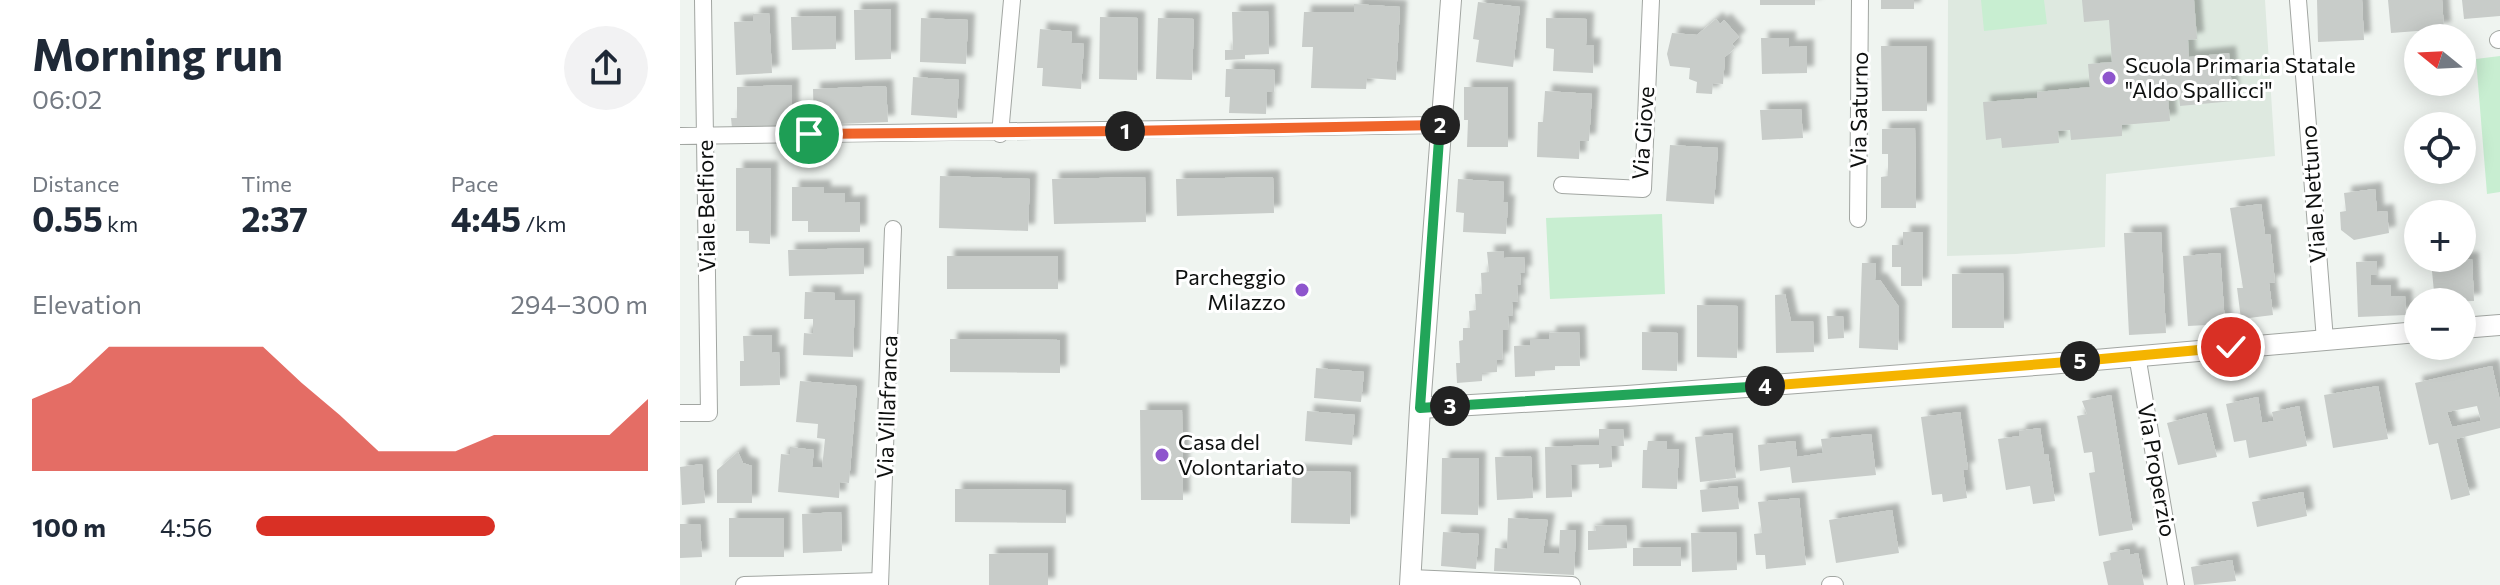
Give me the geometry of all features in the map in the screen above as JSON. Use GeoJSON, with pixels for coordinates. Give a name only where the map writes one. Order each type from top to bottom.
{"type":"FeatureCollection","features":[{"type":"Feature","properties":{"kind":"street","name":"Viale Belfiore"},"geometry":{"type":"LineString","coordinates":[[680,413],[709,413],[703,0]]}},
{"type":"Feature","properties":{"kind":"street"},"geometry":{"type":"LineString","coordinates":[[1000,134],[1012,0]]}},
{"type":"Feature","properties":{"kind":"street"},"geometry":{"type":"LineString","coordinates":[[1451,0],[1410,581],[1572,585]]}},
{"type":"Feature","properties":{"kind":"street","name":"Via Giove"},"geometry":{"type":"LineString","coordinates":[[1562,185],[1643,189],[1651,0]]}},
{"type":"Feature","properties":{"kind":"street","name":"Via Saturno"},"geometry":{"type":"LineString","coordinates":[[1858,219],[1860,0]]}},
{"type":"Feature","properties":{"kind":"street","name":"Viale Nettuno"},"geometry":{"type":"LineString","coordinates":[[2298,0],[2325,340]]}},
{"type":"Feature","properties":{"kind":"street"},"geometry":{"type":"LineString","coordinates":[[680,136],[913,132],[1000,134],[1442,125]]}},
{"type":"Feature","properties":{"kind":"street","name":"Via Villafranca"},"geometry":{"type":"LineString","coordinates":[[880,583],[893,229]]}},
{"type":"Feature","properties":{"kind":"street"},"geometry":{"type":"LineString","coordinates":[[2476,327],[2500,325]]}},
{"type":"Feature","properties":{"kind":"street"},"geometry":{"type":"LineString","coordinates":[[1420,408],[1627,396],[2049,364],[2404,333]]}},
{"type":"Feature","properties":{"kind":"street","name":"Via Properzio"},"geometry":{"type":"LineString","coordinates":[[2137,355],[2176,585]]}},
{"type":"Feature","properties":{"kind":"street"},"geometry":{"type":"LineString","coordinates":[[744,585],[880,583]]}},
{"type":"Feature","properties":{"kind":"shaded area","name":"Scuola Primaria Statale \"Aldo Spallicci\""},"geometry":{"type":"Polygon","coordinates":[[[1948,0],[2265,0],[2275,156],[2106,174],[2105,247],[1947,256],[1948,0]]]}},
{"type":"Feature","properties":{"kind":"green space"},"geometry":{"type":"Polygon","coordinates":[[[1981,0],[2044,0],[2047,24],[1984,31],[1981,0]]]}},
{"type":"Feature","properties":{"kind":"green space"},"geometry":{"type":"Polygon","coordinates":[[[2500,56],[2500,192],[2487,194],[2476,59],[2500,56]]]}},
{"type":"Feature","properties":{"kind":"green space"},"geometry":{"type":"Polygon","coordinates":[[[1662,214],[1665,294],[1550,299],[1546,218],[1662,214]]]}},
{"type":"Feature","properties":{"kind":"building"},"geometry":{"type":"Polygon","coordinates":[[[1760,0],[1815,0],[1815,5],[1760,5],[1760,0]]]}},
{"type":"Feature","properties":{"kind":"building"},"geometry":{"type":"Polygon","coordinates":[[[1881,0],[1914,0],[1914,9],[1881,9],[1881,0]]]}},
{"type":"Feature","properties":{"kind":"building"},"geometry":{"type":"Polygon","coordinates":[[[2082,0],[2194,0],[2197,39],[2188,40],[2189,57],[2229,53],[2233,101],[2180,106],[2179,96],[2168,97],[2170,121],[2122,125],[2122,136],[2071,140],[2070,130],[2058,131],[2059,143],[2002,148],[2001,138],[1986,140],[1983,102],[2037,98],[2037,92],[2090,87],[2088,64],[2112,62],[2109,20],[2084,22],[2082,0]]]}},
{"type":"Feature","properties":{"kind":"building"},"geometry":{"type":"Polygon","coordinates":[[[2317,0],[2362,0],[2364,40],[2318,42],[2317,0]]]}},
{"type":"Feature","properties":{"kind":"building"},"geometry":{"type":"Polygon","coordinates":[[[2388,0],[2442,0],[2444,24],[2404,24],[2404,32],[2391,33],[2388,0]]]}},
{"type":"Feature","properties":{"kind":"building"},"geometry":{"type":"Polygon","coordinates":[[[2462,0],[2500,0],[2500,16],[2464,19],[2462,0]]]}},
{"type":"Feature","properties":{"kind":"building"},"geometry":{"type":"Polygon","coordinates":[[[1478,2],[1520,7],[1513,67],[1476,62],[1479,40],[1473,39],[1478,2]]]}},
{"type":"Feature","properties":{"kind":"building"},"geometry":{"type":"Polygon","coordinates":[[[1354,4],[1400,7],[1396,80],[1367,78],[1366,89],[1311,88],[1313,47],[1302,47],[1304,12],[1354,12],[1354,4]]]}},
{"type":"Feature","properties":{"kind":"building"},"geometry":{"type":"Polygon","coordinates":[[[891,9],[891,59],[855,60],[854,10],[891,9]]]}},
{"type":"Feature","properties":{"kind":"building"},"geometry":{"type":"Polygon","coordinates":[[[1268,11],[1269,54],[1225,60],[1225,50],[1233,50],[1232,12],[1268,11]]]}},
{"type":"Feature","properties":{"kind":"building"},"geometry":{"type":"Polygon","coordinates":[[[769,13],[772,73],[736,75],[734,22],[753,21],[753,14],[769,13]]]}},
{"type":"Feature","properties":{"kind":"building"},"geometry":{"type":"Polygon","coordinates":[[[836,16],[836,49],[792,50],[791,17],[836,16]]]}},
{"type":"Feature","properties":{"kind":"building"},"geometry":{"type":"Polygon","coordinates":[[[1100,17],[1138,18],[1137,80],[1099,79],[1100,17]]]}},
{"type":"Feature","properties":{"kind":"building"},"geometry":{"type":"Polygon","coordinates":[[[921,18],[968,20],[966,64],[920,62],[921,18]]]}},
{"type":"Feature","properties":{"kind":"building"},"geometry":{"type":"Polygon","coordinates":[[[1158,18],[1194,19],[1192,80],[1156,79],[1158,18]]]}},
{"type":"Feature","properties":{"kind":"building"},"geometry":{"type":"Polygon","coordinates":[[[1546,18],[1587,19],[1586,45],[1594,45],[1593,73],[1553,71],[1554,49],[1546,48],[1546,18]]]}},
{"type":"Feature","properties":{"kind":"building"},"geometry":{"type":"Polygon","coordinates":[[[1716,19],[1720,24],[1724,20],[1739,37],[1732,44],[1735,48],[1725,57],[1723,84],[1713,83],[1712,94],[1696,93],[1697,82],[1689,79],[1690,68],[1670,66],[1667,54],[1672,33],[1697,35],[1716,19]]]}},
{"type":"Feature","properties":{"kind":"building"},"geometry":{"type":"Polygon","coordinates":[[[1040,29],[1072,32],[1071,43],[1084,44],[1081,89],[1042,86],[1043,68],[1037,68],[1040,29]]]}},
{"type":"Feature","properties":{"kind":"building"},"geometry":{"type":"Polygon","coordinates":[[[1761,38],[1789,38],[1789,47],[1807,46],[1807,73],[1762,74],[1761,38]]]}},
{"type":"Feature","properties":{"kind":"building"},"geometry":{"type":"Polygon","coordinates":[[[1881,46],[1927,46],[1927,111],[1882,111],[1881,46]]]}},
{"type":"Feature","properties":{"kind":"building"},"geometry":{"type":"Polygon","coordinates":[[[1226,69],[1275,70],[1274,92],[1267,92],[1266,114],[1229,113],[1230,97],[1225,97],[1226,69]]]}},
{"type":"Feature","properties":{"kind":"building"},"geometry":{"type":"Polygon","coordinates":[[[913,77],[959,80],[957,118],[911,115],[913,77]]]}},
{"type":"Feature","properties":{"kind":"building"},"geometry":{"type":"Polygon","coordinates":[[[792,85],[792,115],[780,115],[781,127],[732,128],[731,118],[737,118],[737,87],[792,85]]]}},
{"type":"Feature","properties":{"kind":"building"},"geometry":{"type":"Polygon","coordinates":[[[886,86],[888,122],[814,125],[813,89],[886,86]]]}},
{"type":"Feature","properties":{"kind":"building"},"geometry":{"type":"Polygon","coordinates":[[[1464,87],[1508,87],[1508,147],[1467,147],[1464,87]]]}},
{"type":"Feature","properties":{"kind":"building"},"geometry":{"type":"Polygon","coordinates":[[[1545,91],[1592,94],[1589,141],[1580,141],[1579,159],[1537,157],[1538,122],[1543,122],[1545,91]]]}},
{"type":"Feature","properties":{"kind":"building"},"geometry":{"type":"Polygon","coordinates":[[[1801,109],[1803,138],[1762,140],[1760,110],[1801,109]]]}},
{"type":"Feature","properties":{"kind":"building"},"geometry":{"type":"Polygon","coordinates":[[[1915,128],[1916,208],[1881,208],[1881,177],[1888,176],[1888,154],[1882,154],[1882,129],[1915,128]]]}},
{"type":"Feature","properties":{"kind":"building"},"geometry":{"type":"Polygon","coordinates":[[[1670,145],[1718,148],[1714,204],[1666,201],[1670,145]]]}},
{"type":"Feature","properties":{"kind":"building"},"geometry":{"type":"Polygon","coordinates":[[[736,168],[771,168],[770,244],[749,243],[749,231],[736,231],[736,168]]]}},
{"type":"Feature","properties":{"kind":"building"},"geometry":{"type":"Polygon","coordinates":[[[940,176],[1030,179],[1028,231],[939,228],[940,176]]]}},
{"type":"Feature","properties":{"kind":"building"},"geometry":{"type":"Polygon","coordinates":[[[1145,177],[1146,222],[1054,224],[1052,179],[1145,177]]]}},
{"type":"Feature","properties":{"kind":"building"},"geometry":{"type":"Polygon","coordinates":[[[1273,177],[1274,213],[1177,216],[1176,179],[1273,177]]]}},
{"type":"Feature","properties":{"kind":"building"},"geometry":{"type":"Polygon","coordinates":[[[1458,179],[1504,182],[1503,202],[1508,202],[1506,234],[1463,232],[1464,213],[1456,212],[1458,179]]]}},
{"type":"Feature","properties":{"kind":"building"},"geometry":{"type":"Polygon","coordinates":[[[792,187],[824,187],[824,193],[845,193],[845,203],[860,202],[860,232],[808,232],[808,221],[792,221],[792,187]]]}},
{"type":"Feature","properties":{"kind":"building"},"geometry":{"type":"Polygon","coordinates":[[[2375,189],[2377,212],[2387,211],[2389,233],[2354,240],[2341,230],[2340,212],[2346,211],[2344,193],[2375,189]]]}},
{"type":"Feature","properties":{"kind":"building"},"geometry":{"type":"Polygon","coordinates":[[[2261,204],[2265,234],[2270,234],[2275,282],[2269,283],[2273,315],[2241,319],[2237,288],[2243,288],[2230,208],[2261,204]]]}},
{"type":"Feature","properties":{"kind":"building"},"geometry":{"type":"Polygon","coordinates":[[[1903,232],[1923,232],[1922,286],[1901,286],[1901,267],[1892,267],[1892,245],[1903,245],[1903,232]]]}},
{"type":"Feature","properties":{"kind":"building"},"geometry":{"type":"Polygon","coordinates":[[[2161,232],[2166,333],[2129,335],[2124,233],[2161,232]]]}},
{"type":"Feature","properties":{"kind":"building"},"geometry":{"type":"Polygon","coordinates":[[[864,248],[864,274],[789,276],[788,250],[864,248]]]}},
{"type":"Feature","properties":{"kind":"building"},"geometry":{"type":"Polygon","coordinates":[[[1504,251],[1504,258],[1524,257],[1525,273],[1520,273],[1518,301],[1512,302],[1513,316],[1508,316],[1509,330],[1503,330],[1502,360],[1497,360],[1497,372],[1482,373],[1482,381],[1457,383],[1459,341],[1463,340],[1463,328],[1470,328],[1469,311],[1476,310],[1475,294],[1482,294],[1481,273],[1489,272],[1487,252],[1504,251]]]}},
{"type":"Feature","properties":{"kind":"building"},"geometry":{"type":"Polygon","coordinates":[[[2220,253],[2225,324],[2188,326],[2183,256],[2220,253]]]}},
{"type":"Feature","properties":{"kind":"building"},"geometry":{"type":"Polygon","coordinates":[[[947,256],[1058,256],[1058,289],[947,289],[947,256]]]}},
{"type":"Feature","properties":{"kind":"building"},"geometry":{"type":"Polygon","coordinates":[[[2377,261],[2377,275],[2371,275],[2371,285],[2391,285],[2391,296],[2404,296],[2404,315],[2358,317],[2356,262],[2377,261]]]}},
{"type":"Feature","properties":{"kind":"building"},"geometry":{"type":"Polygon","coordinates":[[[1862,263],[1876,263],[1875,280],[1880,280],[1899,307],[1898,350],[1859,348],[1862,263]]]}},
{"type":"Feature","properties":{"kind":"building"},"geometry":{"type":"Polygon","coordinates":[[[2432,272],[2473,272],[2473,288],[2434,288],[2432,272]]]}},
{"type":"Feature","properties":{"kind":"building"},"geometry":{"type":"Polygon","coordinates":[[[2003,273],[2004,328],[1952,328],[1952,274],[2003,273]]]}},
{"type":"Feature","properties":{"kind":"building"},"geometry":{"type":"Polygon","coordinates":[[[805,292],[835,293],[835,300],[855,300],[853,357],[803,355],[804,333],[813,334],[813,319],[804,319],[805,292]]]}},
{"type":"Feature","properties":{"kind":"building"},"geometry":{"type":"Polygon","coordinates":[[[1785,294],[1791,321],[1813,321],[1814,352],[1776,353],[1775,295],[1785,294]]]}},
{"type":"Feature","properties":{"kind":"building"},"geometry":{"type":"Polygon","coordinates":[[[1697,305],[1738,306],[1737,358],[1697,357],[1697,305]]]}},
{"type":"Feature","properties":{"kind":"building"},"geometry":{"type":"Polygon","coordinates":[[[1827,316],[1843,316],[1844,338],[1828,339],[1827,316]]]}},
{"type":"Feature","properties":{"kind":"building"},"geometry":{"type":"Polygon","coordinates":[[[1579,332],[1580,366],[1555,366],[1555,370],[1535,371],[1535,376],[1515,377],[1514,346],[1530,345],[1530,339],[1549,339],[1549,333],[1579,332]]]}},
{"type":"Feature","properties":{"kind":"building"},"geometry":{"type":"Polygon","coordinates":[[[1642,332],[1678,333],[1677,371],[1642,370],[1642,332]]]}},
{"type":"Feature","properties":{"kind":"building"},"geometry":{"type":"Polygon","coordinates":[[[772,335],[772,353],[779,352],[780,385],[740,386],[740,361],[744,361],[743,336],[772,335]]]}},
{"type":"Feature","properties":{"kind":"building"},"geometry":{"type":"Polygon","coordinates":[[[950,339],[1060,340],[1060,373],[950,372],[950,339]]]}},
{"type":"Feature","properties":{"kind":"building"},"geometry":{"type":"Polygon","coordinates":[[[2492,366],[2500,401],[2500,428],[2456,439],[2470,495],[2451,500],[2438,443],[2429,445],[2415,383],[2492,366]],[[2477,406],[2447,412],[2452,427],[2481,421],[2477,406]]]}},
{"type":"Feature","properties":{"kind":"building"},"geometry":{"type":"Polygon","coordinates":[[[1316,368],[1364,372],[1361,402],[1314,398],[1316,368]]]}},
{"type":"Feature","properties":{"kind":"building"},"geometry":{"type":"Polygon","coordinates":[[[800,381],[857,386],[849,483],[840,482],[839,498],[778,492],[781,454],[790,455],[790,447],[814,450],[812,467],[822,468],[825,439],[817,438],[818,424],[796,422],[800,381]]]}},
{"type":"Feature","properties":{"kind":"building"},"geometry":{"type":"Polygon","coordinates":[[[2378,386],[2388,439],[2333,448],[2324,395],[2378,386]]]}},
{"type":"Feature","properties":{"kind":"building"},"geometry":{"type":"Polygon","coordinates":[[[2111,395],[2133,530],[2099,536],[2089,473],[2095,472],[2092,452],[2084,453],[2077,416],[2087,414],[2082,401],[2111,395]]]}},
{"type":"Feature","properties":{"kind":"building"},"geometry":{"type":"Polygon","coordinates":[[[2258,397],[2262,423],[2274,421],[2272,412],[2299,406],[2307,446],[2249,458],[2246,440],[2234,442],[2226,404],[2258,397]]]}},
{"type":"Feature","properties":{"kind":"building","name":"Casa del Volontariato"},"geometry":{"type":"Polygon","coordinates":[[[1140,410],[1182,410],[1183,500],[1141,500],[1140,410]]]}},
{"type":"Feature","properties":{"kind":"building"},"geometry":{"type":"Polygon","coordinates":[[[1307,411],[1355,415],[1352,445],[1305,441],[1307,411]]]}},
{"type":"Feature","properties":{"kind":"building"},"geometry":{"type":"Polygon","coordinates":[[[1960,412],[1968,469],[1963,470],[1967,498],[1943,502],[1942,494],[1932,495],[1921,417],[1960,412]]]}},
{"type":"Feature","properties":{"kind":"building"},"geometry":{"type":"Polygon","coordinates":[[[2206,413],[2217,457],[2178,465],[2167,423],[2206,413]]]}},
{"type":"Feature","properties":{"kind":"building"},"geometry":{"type":"Polygon","coordinates":[[[2040,428],[2044,454],[2048,454],[2055,501],[2033,504],[2030,486],[2006,490],[1998,439],[2019,436],[2019,431],[2040,428]]]}},
{"type":"Feature","properties":{"kind":"building"},"geometry":{"type":"Polygon","coordinates":[[[1599,429],[1623,429],[1624,446],[1611,446],[1612,467],[1571,465],[1572,497],[1546,498],[1545,447],[1599,445],[1599,429]]]}},
{"type":"Feature","properties":{"kind":"building"},"geometry":{"type":"Polygon","coordinates":[[[1732,433],[1736,478],[1700,482],[1695,437],[1732,433]]]}},
{"type":"Feature","properties":{"kind":"building"},"geometry":{"type":"Polygon","coordinates":[[[1871,434],[1876,475],[1792,483],[1790,467],[1760,471],[1758,445],[1795,441],[1797,457],[1823,453],[1821,439],[1871,434]]]}},
{"type":"Feature","properties":{"kind":"building"},"geometry":{"type":"Polygon","coordinates":[[[1648,441],[1667,441],[1667,449],[1679,449],[1677,489],[1642,488],[1643,450],[1647,450],[1648,441]]]}},
{"type":"Feature","properties":{"kind":"building"},"geometry":{"type":"Polygon","coordinates":[[[738,452],[743,463],[752,466],[752,503],[717,503],[717,470],[738,452]]]}},
{"type":"Feature","properties":{"kind":"building"},"geometry":{"type":"Polygon","coordinates":[[[1531,456],[1533,498],[1497,500],[1495,457],[1531,456]]]}},
{"type":"Feature","properties":{"kind":"building"},"geometry":{"type":"Polygon","coordinates":[[[1442,458],[1479,458],[1478,515],[1441,514],[1442,458]]]}},
{"type":"Feature","properties":{"kind":"building"},"geometry":{"type":"Polygon","coordinates":[[[702,464],[705,503],[682,505],[680,467],[702,464]]]}},
{"type":"Feature","properties":{"kind":"building"},"geometry":{"type":"Polygon","coordinates":[[[1292,471],[1351,472],[1350,524],[1291,523],[1292,471]]]}},
{"type":"Feature","properties":{"kind":"building"},"geometry":{"type":"Polygon","coordinates":[[[1737,486],[1739,509],[1702,512],[1700,490],[1737,486]]]}},
{"type":"Feature","properties":{"kind":"building"},"geometry":{"type":"Polygon","coordinates":[[[955,489],[1066,490],[1066,523],[955,522],[955,489]]]}},
{"type":"Feature","properties":{"kind":"building"},"geometry":{"type":"Polygon","coordinates":[[[2303,492],[2307,516],[2257,527],[2252,502],[2303,492]]]}},
{"type":"Feature","properties":{"kind":"building"},"geometry":{"type":"Polygon","coordinates":[[[1799,498],[1806,565],[1766,569],[1765,555],[1756,555],[1754,534],[1762,533],[1758,502],[1799,498]]]}},
{"type":"Feature","properties":{"kind":"building"},"geometry":{"type":"Polygon","coordinates":[[[1892,510],[1899,553],[1836,563],[1829,520],[1892,510]]]}},
{"type":"Feature","properties":{"kind":"building"},"geometry":{"type":"Polygon","coordinates":[[[841,512],[842,551],[803,553],[802,514],[841,512]]]}},
{"type":"Feature","properties":{"kind":"building"},"geometry":{"type":"Polygon","coordinates":[[[729,518],[784,518],[784,557],[729,557],[729,518]]]}},
{"type":"Feature","properties":{"kind":"building"},"geometry":{"type":"Polygon","coordinates":[[[1508,518],[1548,520],[1543,553],[1559,554],[1560,530],[1576,530],[1574,575],[1494,571],[1495,548],[1507,549],[1508,518]]]}},
{"type":"Feature","properties":{"kind":"building"},"geometry":{"type":"Polygon","coordinates":[[[680,524],[700,524],[702,557],[680,558],[680,524]]]}},
{"type":"Feature","properties":{"kind":"building"},"geometry":{"type":"Polygon","coordinates":[[[1626,525],[1627,548],[1588,550],[1588,531],[1596,531],[1595,526],[1626,525]]]}},
{"type":"Feature","properties":{"kind":"building"},"geometry":{"type":"Polygon","coordinates":[[[1443,532],[1479,534],[1476,569],[1441,566],[1443,532]]]}},
{"type":"Feature","properties":{"kind":"building"},"geometry":{"type":"Polygon","coordinates":[[[1736,532],[1737,570],[1692,572],[1691,533],[1736,532]]]}},
{"type":"Feature","properties":{"kind":"building"},"geometry":{"type":"Polygon","coordinates":[[[1681,547],[1681,566],[1633,566],[1633,548],[1681,547]]]}},
{"type":"Feature","properties":{"kind":"building"},"geometry":{"type":"Polygon","coordinates":[[[2129,549],[2130,555],[2138,553],[2144,585],[2108,585],[2103,562],[2111,560],[2110,553],[2129,549]]]}},
{"type":"Feature","properties":{"kind":"building"},"geometry":{"type":"Polygon","coordinates":[[[1048,553],[1048,585],[989,585],[989,554],[1048,553]]]}},
{"type":"Feature","properties":{"kind":"building"},"geometry":{"type":"Polygon","coordinates":[[[2232,560],[2236,581],[2194,585],[2191,567],[2232,560]]]}},
{"type":"Feature","properties":{"kind":"place","name":"Scuola Primaria Statale \"Aldo Spallicci\""},"geometry":{"type":"Point","coordinates":[2109,78]}},
{"type":"Feature","properties":{"kind":"place","name":"Parcheggio Milazzo"},"geometry":{"type":"Point","coordinates":[1302,290]}},
{"type":"Feature","properties":{"kind":"place","name":"Casa del Volontariato"},"geometry":{"type":"Point","coordinates":[1162,455]}},
{"type":"Feature","properties":{"kind":"route"},"geometry":{"type":"LineString","coordinates":[[809,134],[1000,134],[1442,125],[1420,408],[1627,396],[2231,347]]}}]}
